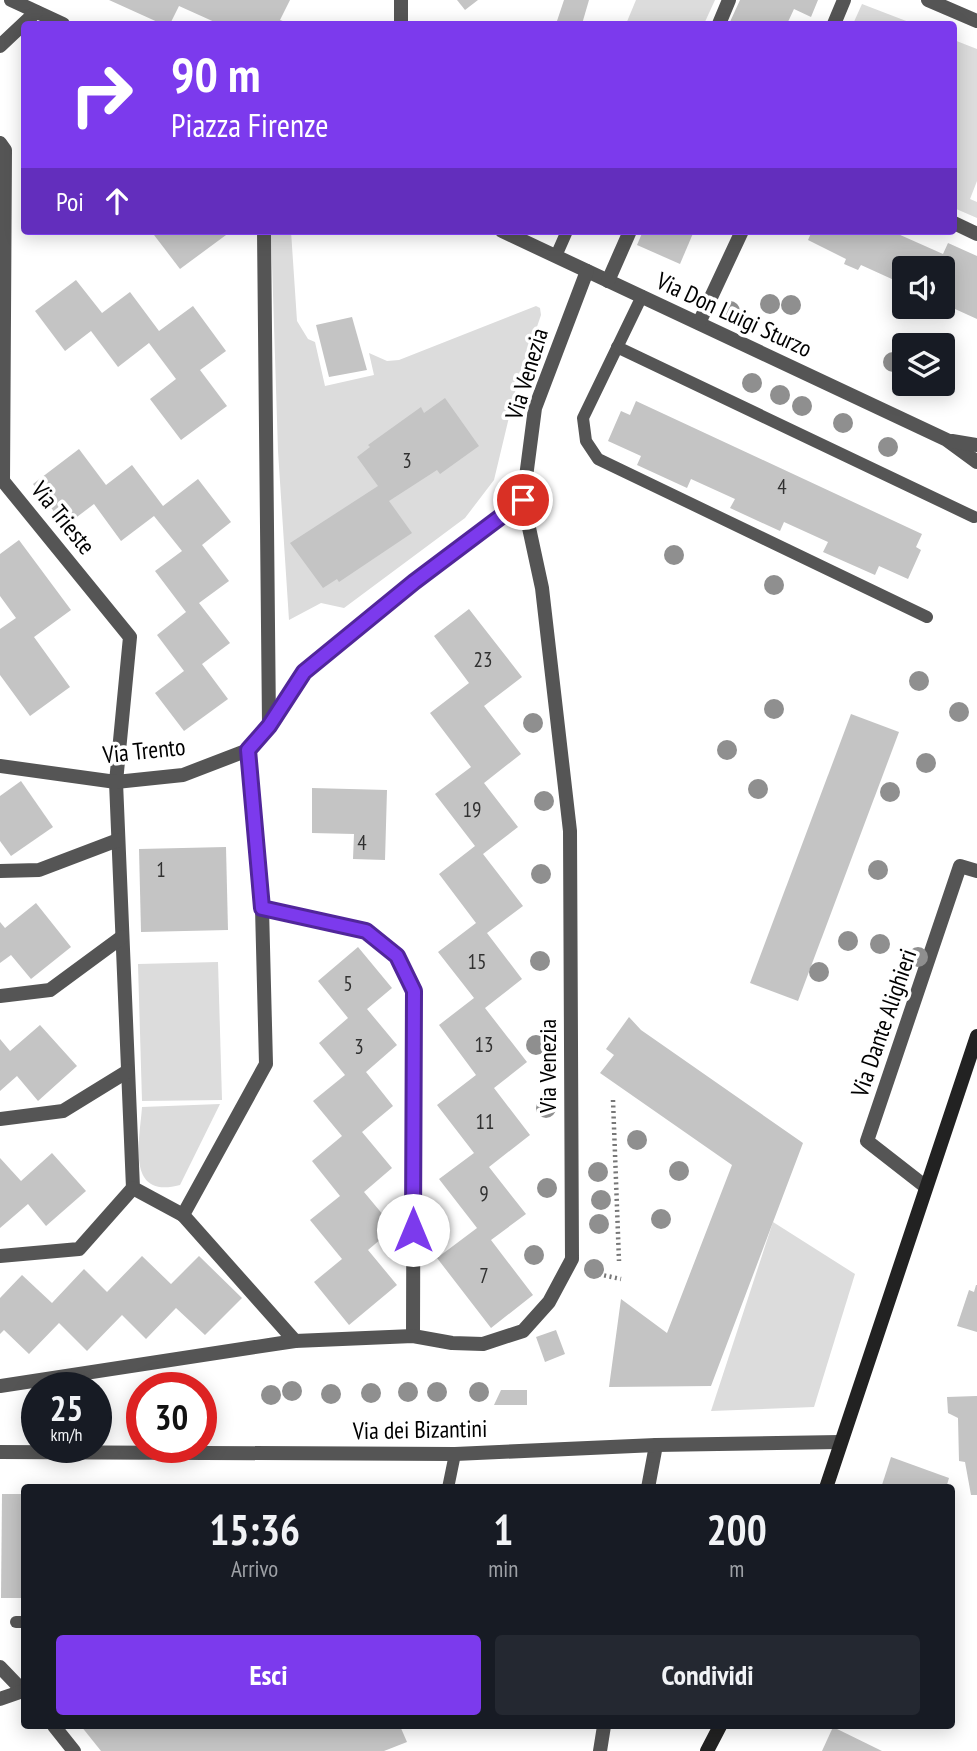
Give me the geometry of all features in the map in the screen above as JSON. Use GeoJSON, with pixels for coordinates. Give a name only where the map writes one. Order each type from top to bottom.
{"type":"FeatureCollection","features":[{"type":"Feature","properties":{"kind":"main road"},"geometry":{"type":"LineString","coordinates":[[827,1484],[977,1036]]}},
{"type":"Feature","properties":{"kind":"main road"},"geometry":{"type":"LineString","coordinates":[[707,1751],[718,1729]]}},
{"type":"Feature","properties":{"kind":"street"},"geometry":{"type":"LineString","coordinates":[[11,0],[56,21]]}},
{"type":"Feature","properties":{"kind":"street"},"geometry":{"type":"LineString","coordinates":[[401,0],[401,21]]}},
{"type":"Feature","properties":{"kind":"street"},"geometry":{"type":"LineString","coordinates":[[720,21],[729,0]]}},
{"type":"Feature","properties":{"kind":"street"},"geometry":{"type":"LineString","coordinates":[[835,21],[844,0]]}},
{"type":"Feature","properties":{"kind":"street"},"geometry":{"type":"LineString","coordinates":[[928,0],[977,21]]}},
{"type":"Feature","properties":{"kind":"street"},"geometry":{"type":"LineString","coordinates":[[26,21],[36,12]]}},
{"type":"Feature","properties":{"kind":"street"},"geometry":{"type":"LineString","coordinates":[[0,46],[21,26]]}},
{"type":"Feature","properties":{"kind":"street","name":"Via Trieste"},"geometry":{"type":"LineString","coordinates":[[0,143],[5,150],[3,481],[130,637],[116,782],[133,1188]]}},
{"type":"Feature","properties":{"kind":"street"},"geometry":{"type":"LineString","coordinates":[[957,224],[977,234]]}},
{"type":"Feature","properties":{"kind":"street"},"geometry":{"type":"LineString","coordinates":[[264,235],[269,726]]}},
{"type":"Feature","properties":{"kind":"street","name":"Via Don Luigi Sturzo"},"geometry":{"type":"LineString","coordinates":[[511,235],[947,440]]}},
{"type":"Feature","properties":{"kind":"street"},"geometry":{"type":"LineString","coordinates":[[608,281],[628,235]]}},
{"type":"Feature","properties":{"kind":"street"},"geometry":{"type":"LineString","coordinates":[[699,323],[740,235]]}},
{"type":"Feature","properties":{"kind":"street","name":"Via Venezia"},"geometry":{"type":"LineString","coordinates":[[0,1386],[295,1341],[412,1336],[483,1345],[523,1331],[549,1302],[572,1259],[570,831],[542,588],[523,500],[535,408],[587,271]]}},
{"type":"Feature","properties":{"kind":"street"},"geometry":{"type":"LineString","coordinates":[[947,440],[977,445]]}},
{"type":"Feature","properties":{"kind":"street"},"geometry":{"type":"LineString","coordinates":[[947,440],[977,462]]}},
{"type":"Feature","properties":{"kind":"street"},"geometry":{"type":"LineString","coordinates":[[183,1214],[266,1064],[262,908],[248,750],[269,726],[304,672],[414,582],[523,500]]}},
{"type":"Feature","properties":{"kind":"street","name":"Via Trento"},"geometry":{"type":"LineString","coordinates":[[0,766],[116,782],[183,775],[248,750]]}},
{"type":"Feature","properties":{"kind":"street"},"geometry":{"type":"LineString","coordinates":[[0,872],[39,870],[118,840]]}},
{"type":"Feature","properties":{"kind":"street","name":"Via Dante Alighieri"},"geometry":{"type":"LineString","coordinates":[[926,1186],[867,1140],[960,866],[977,871]]}},
{"type":"Feature","properties":{"kind":"street"},"geometry":{"type":"LineString","coordinates":[[262,908],[366,931],[397,956],[414,991],[412,1336]]}},
{"type":"Feature","properties":{"kind":"street"},"geometry":{"type":"LineString","coordinates":[[0,996],[50,990],[122,937]]}},
{"type":"Feature","properties":{"kind":"street"},"geometry":{"type":"LineString","coordinates":[[0,1119],[63,1111],[128,1071]]}},
{"type":"Feature","properties":{"kind":"street"},"geometry":{"type":"LineString","coordinates":[[0,1256],[79,1249],[133,1188],[183,1214],[295,1341]]}},
{"type":"Feature","properties":{"kind":"street","name":"Via dei Bizantini"},"geometry":{"type":"LineString","coordinates":[[0,1452],[455,1454],[656,1445],[840,1442]]}},
{"type":"Feature","properties":{"kind":"street"},"geometry":{"type":"LineString","coordinates":[[649,1484],[656,1445]]}},
{"type":"Feature","properties":{"kind":"street"},"geometry":{"type":"LineString","coordinates":[[0,1667],[21,1689]]}},
{"type":"Feature","properties":{"kind":"street"},"geometry":{"type":"LineString","coordinates":[[0,1699],[21,1693]]}},
{"type":"Feature","properties":{"kind":"street"},"geometry":{"type":"LineString","coordinates":[[56,1729],[74,1751]]}},
{"type":"Feature","properties":{"kind":"street"},"geometry":{"type":"LineString","coordinates":[[600,1751],[604,1729]]}},
{"type":"Feature","properties":{"kind":"lane"},"geometry":{"type":"LineString","coordinates":[[556,256],[565,235]]}},
{"type":"Feature","properties":{"kind":"lane"},"geometry":{"type":"LineString","coordinates":[[642,296],[583,418],[586,441],[598,459],[927,617]]}},
{"type":"Feature","properties":{"kind":"lane"},"geometry":{"type":"LineString","coordinates":[[617,347],[974,517]]}},
{"type":"Feature","properties":{"kind":"lane"},"geometry":{"type":"LineString","coordinates":[[449,1484],[455,1454]]}},
{"type":"Feature","properties":{"kind":"path"},"geometry":{"type":"LineString","coordinates":[[613,1100],[619,1261]]}},
{"type":"Feature","properties":{"kind":"path"},"geometry":{"type":"LineString","coordinates":[[567,1268],[621,1279]]}},
{"type":"Feature","properties":{"kind":"shaded area"},"geometry":{"type":"Polygon","coordinates":[[[636,0],[715,0],[705,21],[627,21],[636,0]]]}},
{"type":"Feature","properties":{"kind":"shaded area"},"geometry":{"type":"Polygon","coordinates":[[[862,4],[906,21],[854,21],[862,4]]]}},
{"type":"Feature","properties":{"kind":"shaded area"},"geometry":{"type":"Polygon","coordinates":[[[957,41],[977,49],[977,181],[970,199],[977,202],[977,218],[957,209],[957,41]]]}},
{"type":"Feature","properties":{"kind":"shaded area"},"geometry":{"type":"Polygon","coordinates":[[[271,235],[291,235],[297,321],[308,339],[315,342],[325,386],[374,375],[369,353],[387,361],[399,360],[536,306],[540,308],[541,315],[516,388],[494,480],[465,518],[344,608],[321,603],[289,620],[278,451],[271,235]]]}},
{"type":"Feature","properties":{"kind":"shaded area"},"geometry":{"type":"Polygon","coordinates":[[[218,962],[222,1100],[142,1101],[138,964],[218,962]]]}},
{"type":"Feature","properties":{"kind":"shaded area"},"geometry":{"type":"Polygon","coordinates":[[[220,1104],[180,1185],[162,1187],[151,1184],[143,1175],[140,1164],[142,1107],[220,1104]]]}},
{"type":"Feature","properties":{"kind":"shaded area"},"geometry":{"type":"Polygon","coordinates":[[[773,1222],[855,1274],[814,1407],[711,1411],[773,1222]]]}},
{"type":"Feature","properties":{"kind":"building"},"geometry":{"type":"Polygon","coordinates":[[[109,0],[290,0],[280,20],[283,21],[212,21],[179,6],[172,21],[155,21],[109,0]]]}},
{"type":"Feature","properties":{"kind":"building"},"geometry":{"type":"Polygon","coordinates":[[[457,0],[478,0],[465,10],[457,0]]]}},
{"type":"Feature","properties":{"kind":"building"},"geometry":{"type":"Polygon","coordinates":[[[564,0],[589,0],[583,21],[557,21],[564,0]]]}},
{"type":"Feature","properties":{"kind":"building"},"geometry":{"type":"Polygon","coordinates":[[[740,0],[818,0],[811,17],[794,9],[788,21],[730,21],[740,0]]]}},
{"type":"Feature","properties":{"kind":"building"},"geometry":{"type":"Polygon","coordinates":[[[154,235],[226,235],[180,269],[154,235]]]}},
{"type":"Feature","properties":{"kind":"building"},"geometry":{"type":"Polygon","coordinates":[[[641,235],[692,235],[680,264],[637,245],[641,235]]]}},
{"type":"Feature","properties":{"kind":"building"},"geometry":{"type":"Polygon","coordinates":[[[810,235],[900,235],[943,254],[948,243],[977,256],[977,319],[955,309],[955,256],[892,256],[892,279],[861,265],[858,270],[844,264],[846,259],[808,240],[810,235]]]}},
{"type":"Feature","properties":{"kind":"building"},"geometry":{"type":"Polygon","coordinates":[[[76,280],[102,313],[130,292],[159,331],[193,306],[226,351],[200,370],[227,406],[181,440],[150,399],[176,379],[149,343],[118,367],[91,331],[65,351],[35,311],[76,280]]]}},
{"type":"Feature","properties":{"kind":"building"},"geometry":{"type":"Polygon","coordinates":[[[352,317],[367,370],[329,377],[316,325],[352,317]]]}},
{"type":"Feature","properties":{"kind":"building"},"geometry":{"type":"Polygon","coordinates":[[[445,398],[479,446],[440,474],[437,470],[389,501],[412,533],[339,582],[337,579],[323,588],[290,543],[378,486],[357,457],[370,447],[368,445],[421,407],[424,413],[445,398]]]}},
{"type":"Feature","properties":{"kind":"building"},"geometry":{"type":"Polygon","coordinates":[[[636,401],[922,534],[916,547],[921,550],[908,579],[879,566],[875,575],[823,552],[828,542],[784,522],[780,531],[730,508],[735,499],[691,479],[687,488],[637,465],[641,456],[608,441],[621,411],[630,415],[636,401]]]}},
{"type":"Feature","properties":{"kind":"building"},"geometry":{"type":"Polygon","coordinates":[[[79,449],[106,485],[132,465],[163,506],[198,479],[231,522],[202,545],[229,581],[199,603],[230,643],[202,664],[228,699],[184,731],[155,693],[184,671],[157,635],[186,612],[155,571],[182,551],[154,516],[121,541],[94,504],[65,526],[33,484],[79,449]]]}},
{"type":"Feature","properties":{"kind":"building"},"geometry":{"type":"Polygon","coordinates":[[[19,540],[71,610],[34,637],[70,687],[30,716],[0,675],[0,629],[16,618],[0,596],[0,554],[19,540]]]}},
{"type":"Feature","properties":{"kind":"building"},"geometry":{"type":"Polygon","coordinates":[[[469,609],[522,677],[484,706],[521,754],[484,783],[518,827],[483,854],[523,906],[487,933],[522,979],[485,1008],[527,1062],[494,1088],[530,1135],[489,1167],[526,1214],[491,1240],[533,1295],[491,1328],[437,1258],[477,1228],[439,1179],[474,1153],[437,1105],[476,1075],[439,1025],[474,998],[438,952],[476,923],[439,874],[475,846],[435,794],[471,767],[430,713],[469,683],[434,636],[469,609]]]}},
{"type":"Feature","properties":{"kind":"building"},"geometry":{"type":"Polygon","coordinates":[[[851,714],[899,732],[798,1001],[750,983],[851,714]]]}},
{"type":"Feature","properties":{"kind":"building"},"geometry":{"type":"Polygon","coordinates":[[[21,781],[53,827],[11,856],[0,841],[0,796],[21,781]]]}},
{"type":"Feature","properties":{"kind":"building"},"geometry":{"type":"Polygon","coordinates":[[[312,788],[387,790],[385,860],[353,859],[354,834],[312,833],[312,788]]]}},
{"type":"Feature","properties":{"kind":"building"},"geometry":{"type":"Polygon","coordinates":[[[226,847],[228,930],[141,932],[139,849],[226,847]]]}},
{"type":"Feature","properties":{"kind":"building"},"geometry":{"type":"Polygon","coordinates":[[[36,903],[71,947],[31,979],[11,955],[0,963],[0,922],[5,928],[36,903]]]}},
{"type":"Feature","properties":{"kind":"building"},"geometry":{"type":"Polygon","coordinates":[[[358,947],[392,988],[367,1009],[397,1045],[366,1072],[393,1106],[362,1132],[392,1168],[364,1192],[394,1228],[368,1250],[397,1285],[349,1325],[314,1282],[342,1259],[310,1220],[340,1196],[312,1161],[342,1136],[313,1101],[345,1075],[319,1043],[348,1018],[318,981],[358,947]]]}},
{"type":"Feature","properties":{"kind":"building"},"geometry":{"type":"Polygon","coordinates":[[[629,1017],[641,1030],[803,1143],[711,1386],[609,1387],[621,1299],[667,1333],[732,1165],[600,1073],[614,1055],[606,1049],[629,1017]]]}},
{"type":"Feature","properties":{"kind":"building"},"geometry":{"type":"Polygon","coordinates":[[[40,1025],[77,1066],[38,1101],[17,1076],[0,1091],[0,1039],[10,1051],[40,1025]]]}},
{"type":"Feature","properties":{"kind":"building"},"geometry":{"type":"Polygon","coordinates":[[[52,1153],[86,1191],[46,1226],[28,1204],[0,1228],[0,1158],[21,1181],[52,1153]]]}},
{"type":"Feature","properties":{"kind":"building"},"geometry":{"type":"Polygon","coordinates":[[[142,1256],[171,1284],[199,1256],[242,1298],[205,1335],[176,1308],[146,1339],[122,1315],[87,1351],[59,1323],[29,1354],[4,1330],[0,1334],[0,1298],[22,1275],[52,1303],[84,1269],[107,1292],[142,1256]]]}},
{"type":"Feature","properties":{"kind":"building"},"geometry":{"type":"Polygon","coordinates":[[[976,1285],[977,1332],[957,1326],[969,1290],[974,1292],[976,1285]]]}},
{"type":"Feature","properties":{"kind":"building"},"geometry":{"type":"Polygon","coordinates":[[[556,1330],[565,1354],[545,1362],[536,1337],[556,1330]]]}},
{"type":"Feature","properties":{"kind":"building"},"geometry":{"type":"Polygon","coordinates":[[[501,1390],[527,1390],[527,1405],[494,1405],[501,1390]]]}},
{"type":"Feature","properties":{"kind":"building"},"geometry":{"type":"Polygon","coordinates":[[[977,1396],[977,1495],[971,1495],[965,1462],[959,1461],[958,1418],[948,1413],[947,1397],[977,1396]]]}},
{"type":"Feature","properties":{"kind":"building"},"geometry":{"type":"Polygon","coordinates":[[[891,1457],[949,1478],[947,1484],[882,1484],[891,1457]]]}},
{"type":"Feature","properties":{"kind":"building"},"geometry":{"type":"Polygon","coordinates":[[[2,1494],[21,1494],[21,1598],[1,1598],[2,1494]]]}},
{"type":"Feature","properties":{"kind":"building"},"geometry":{"type":"Polygon","coordinates":[[[83,1729],[401,1729],[407,1742],[384,1751],[101,1751],[83,1729]]]}},
{"type":"Feature","properties":{"kind":"building"},"geometry":{"type":"Polygon","coordinates":[[[832,1729],[837,1729],[882,1751],[822,1751],[832,1729]]]}},
{"type":"Feature","properties":{"kind":"route"},"geometry":{"type":"LineString","coordinates":[[413,1230],[414,991],[397,956],[366,931],[262,908],[248,750],[269,726],[304,672],[414,582],[523,500]]}}]}
